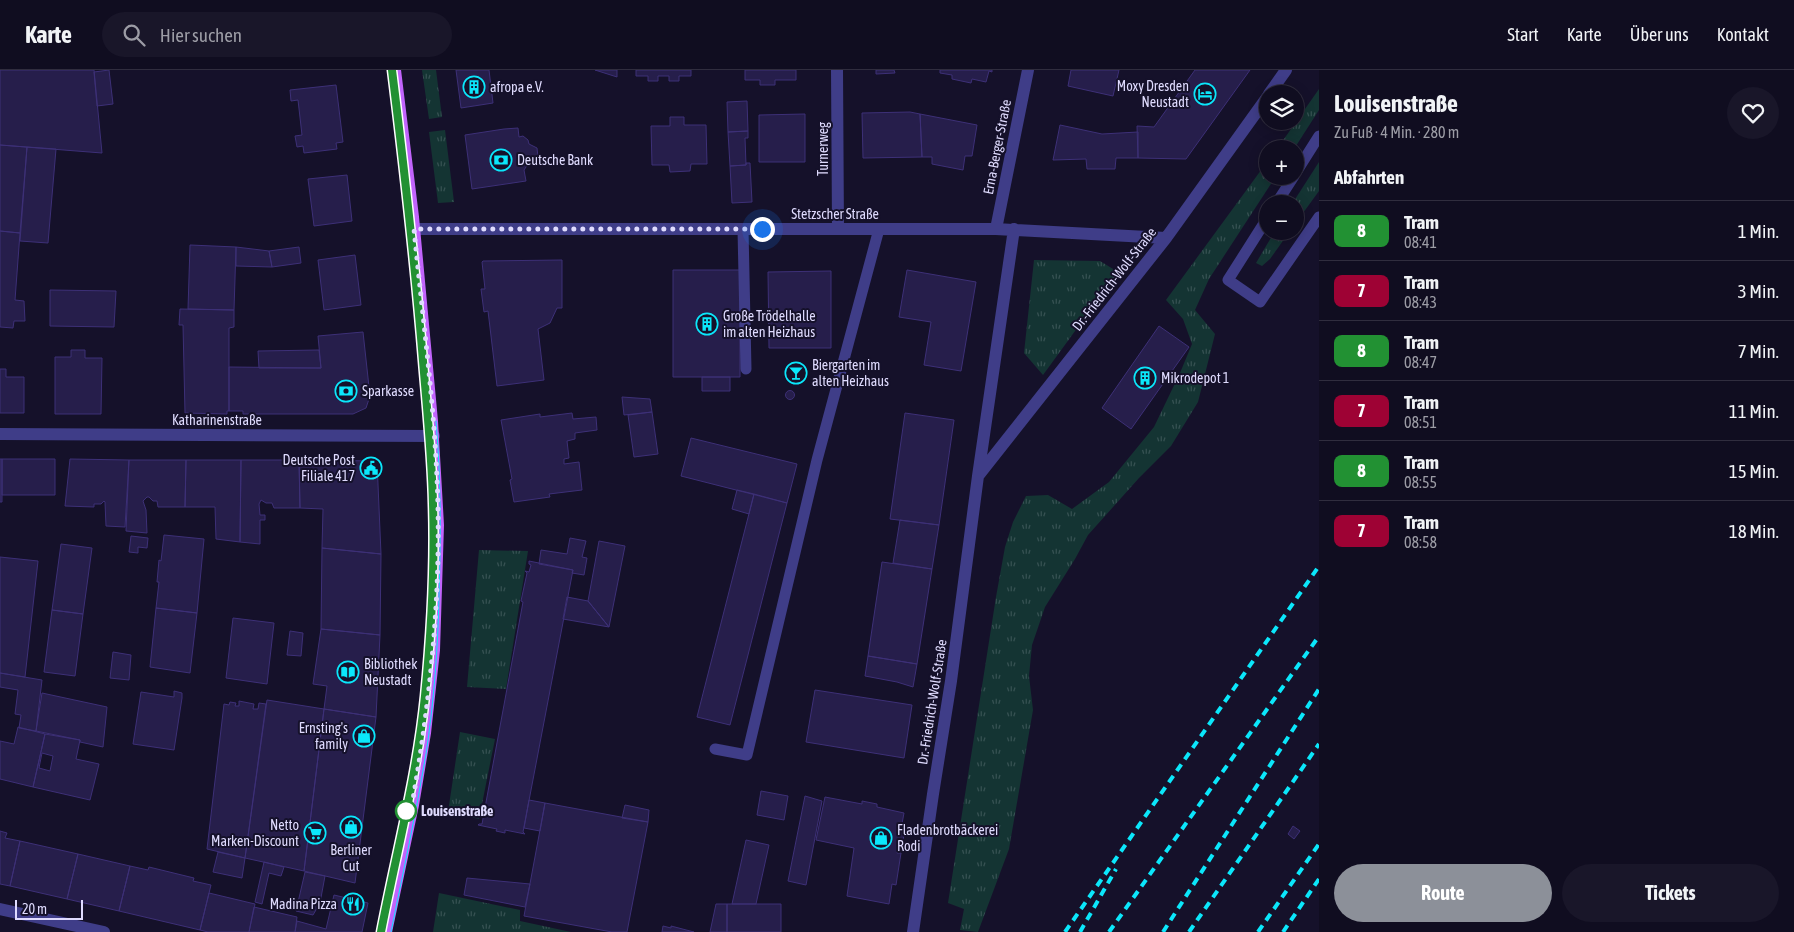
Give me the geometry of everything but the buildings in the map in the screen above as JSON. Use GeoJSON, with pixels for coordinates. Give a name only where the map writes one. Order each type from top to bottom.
{"type":"FeatureCollection","features":[{"type":"Feature","properties":{"kind":"main road"},"geometry":{"type":"LineString","coordinates":[[386,932],[425,733],[434,650],[438,516],[434,436],[414,229],[395,70]]}},
{"type":"Feature","properties":{"kind":"street","name":"Turnerweg"},"geometry":{"type":"LineString","coordinates":[[837,70],[838,229]]}},
{"type":"Feature","properties":{"kind":"street","name":"Erna-Berger-Straße"},"geometry":{"type":"LineString","coordinates":[[996,229],[1028,70]]}},
{"type":"Feature","properties":{"kind":"street","name":"Dr.-Friedrich-Wolf-Straße"},"geometry":{"type":"LineString","coordinates":[[1275,85],[1286,70]]}},
{"type":"Feature","properties":{"kind":"street","name":"Dr.-Friedrich-Wolf-Straße"},"geometry":{"type":"LineString","coordinates":[[978,476],[1166,238],[1259,108]]}},
{"type":"Feature","properties":{"kind":"street","name":"Stetzscher Straße"},"geometry":{"type":"LineString","coordinates":[[414,229],[1014,229],[1166,238]]}},
{"type":"Feature","properties":{"kind":"street","name":"Dr.-Friedrich-Wolf-Straße"},"geometry":{"type":"LineString","coordinates":[[913,932],[932,794],[951,681],[978,476],[1014,229]]}},
{"type":"Feature","properties":{"kind":"street","name":"Katharinenstraße"},"geometry":{"type":"LineString","coordinates":[[0,434],[434,436]]}},
{"type":"Feature","properties":{"kind":"street"},"geometry":{"type":"LineString","coordinates":[[0,909],[104,932]]}},
{"type":"Feature","properties":{"kind":"lane"},"geometry":{"type":"LineString","coordinates":[[1304,159],[1319,136]]}},
{"type":"Feature","properties":{"kind":"lane"},"geometry":{"type":"LineString","coordinates":[[1304,239],[1318,219]]}},
{"type":"Feature","properties":{"kind":"lane"},"geometry":{"type":"LineString","coordinates":[[743,229],[746,370]]}},
{"type":"Feature","properties":{"kind":"lane"},"geometry":{"type":"LineString","coordinates":[[715,749],[748,755],[818,460],[879,229]]}},
{"type":"Feature","properties":{"kind":"lane"},"geometry":{"type":"LineString","coordinates":[[1259,231],[1228,280],[1260,302],[1303,240]]}},
{"type":"Feature","properties":{"kind":"green space"},"geometry":{"type":"Polygon","coordinates":[[[422,70],[436,70],[442,117],[429,119],[422,70]]]}},
{"type":"Feature","properties":{"kind":"green space"},"geometry":{"type":"Polygon","coordinates":[[[1319,89],[1319,110],[1300,140],[1283,140],[1290,130],[1304,130],[1304,110],[1319,89]]]}},
{"type":"Feature","properties":{"kind":"green space"},"geometry":{"type":"Polygon","coordinates":[[[445,130],[454,202],[438,203],[429,132],[445,130]]]}},
{"type":"Feature","properties":{"kind":"green space"},"geometry":{"type":"Polygon","coordinates":[[[1319,162],[1319,191],[1304,212],[1304,195],[1298,195],[1319,162]]]}},
{"type":"Feature","properties":{"kind":"green space"},"geometry":{"type":"Polygon","coordinates":[[[1259,173],[1259,185],[1270,185],[1264,195],[1259,195],[1259,202],[1209,279],[1195,310],[1215,334],[1198,402],[1171,446],[1139,478],[1088,535],[1045,607],[1032,645],[1029,676],[1033,710],[1009,849],[978,932],[960,930],[964,909],[948,903],[996,597],[1005,547],[1013,522],[1026,496],[1048,495],[1072,509],[1109,482],[1154,427],[1192,344],[1183,319],[1166,300],[1259,173]]]}},
{"type":"Feature","properties":{"kind":"green space"},"geometry":{"type":"Polygon","coordinates":[[[1270,240],[1284,240],[1270,259],[1262,266],[1256,263],[1270,240]]]}},
{"type":"Feature","properties":{"kind":"green space"},"geometry":{"type":"Polygon","coordinates":[[[1034,260],[1100,261],[1118,272],[1043,375],[1024,353],[1034,260]]]}},
{"type":"Feature","properties":{"kind":"green space"},"geometry":{"type":"Polygon","coordinates":[[[479,550],[528,551],[506,689],[467,687],[479,550]]]}},
{"type":"Feature","properties":{"kind":"green space"},"geometry":{"type":"Polygon","coordinates":[[[460,732],[495,739],[479,819],[448,812],[460,732]]]}},
{"type":"Feature","properties":{"kind":"green space"},"geometry":{"type":"Polygon","coordinates":[[[439,893],[520,910],[520,921],[571,932],[433,932],[439,893]]]}},
{"type":"Feature","properties":{"kind":"tram line"},"geometry":{"type":"LineString","coordinates":[[381,932],[417,756],[429,649],[433,556],[433,490],[428,413],[401,141],[392,70]]}},
{"type":"Feature","properties":{"kind":"tram line","name":"8"},"geometry":{"type":"LineString","coordinates":[[381,932],[406,812],[425,697],[433,546],[430,450],[419,310],[413,243],[392,70]]}},
{"type":"Feature","properties":{"kind":"tram line"},"geometry":{"type":"LineString","coordinates":[[391,932],[426,754],[435,674],[440,530],[436,421]]}},
{"type":"Feature","properties":{"kind":"railway"},"geometry":{"type":"LineString","coordinates":[[1065,932],[1319,566]]}},
{"type":"Feature","properties":{"kind":"railway"},"geometry":{"type":"LineString","coordinates":[[1109,932],[1319,636]]}},
{"type":"Feature","properties":{"kind":"railway"},"geometry":{"type":"LineString","coordinates":[[1163,932],[1319,689]]}},
{"type":"Feature","properties":{"kind":"railway"},"geometry":{"type":"LineString","coordinates":[[1189,932],[1319,744]]}},
{"type":"Feature","properties":{"kind":"railway"},"geometry":{"type":"LineString","coordinates":[[1258,932],[1319,844]]}},
{"type":"Feature","properties":{"kind":"railway"},"geometry":{"type":"LineString","coordinates":[[1080,932],[1116,869]]}},
{"type":"Feature","properties":{"kind":"railway"},"geometry":{"type":"LineString","coordinates":[[1283,932],[1319,879]]}},
{"type":"Feature","properties":{"kind":"place","name":"afropa e.V."},"geometry":{"type":"Point","coordinates":[474,87]}},
{"type":"Feature","properties":{"kind":"place","name":"Moxy Dresden Neustadt"},"geometry":{"type":"Point","coordinates":[1205,94]}},
{"type":"Feature","properties":{"kind":"place","name":"Deutsche Bank"},"geometry":{"type":"Point","coordinates":[501,160]}},
{"type":"Feature","properties":{"kind":"place","name":"Große Trödelhalle im alten Heizhaus"},"geometry":{"type":"Point","coordinates":[707,324]}},
{"type":"Feature","properties":{"kind":"place","name":"Biergarten im alten Heizhaus"},"geometry":{"type":"Point","coordinates":[796,373]}},
{"type":"Feature","properties":{"kind":"place","name":"Mikrodepot 1"},"geometry":{"type":"Point","coordinates":[1145,378]}},
{"type":"Feature","properties":{"kind":"place","name":"Sparkasse"},"geometry":{"type":"Point","coordinates":[346,391]}},
{"type":"Feature","properties":{"kind":"place","name":"Deutsche Post Filiale 417"},"geometry":{"type":"Point","coordinates":[371,468]}},
{"type":"Feature","properties":{"kind":"place","name":"Bibliothek Neustadt"},"geometry":{"type":"Point","coordinates":[348,672]}},
{"type":"Feature","properties":{"kind":"place","name":"Ernsting's family"},"geometry":{"type":"Point","coordinates":[364,736]}},
{"type":"Feature","properties":{"kind":"place","name":"Louisenstraße"},"geometry":{"type":"Point","coordinates":[406,811]}},
{"type":"Feature","properties":{"kind":"place","name":"Berliner Cut"},"geometry":{"type":"Point","coordinates":[351,827]}},
{"type":"Feature","properties":{"kind":"place","name":"Netto Marken-Discount"},"geometry":{"type":"Point","coordinates":[315,833]}},
{"type":"Feature","properties":{"kind":"place","name":"Fladenbrotbäckerei Rodi"},"geometry":{"type":"Point","coordinates":[881,838]}},
{"type":"Feature","properties":{"kind":"place","name":"Madina Pizza"},"geometry":{"type":"Point","coordinates":[353,904]}},
{"type":"Feature","properties":{"kind":"route"},"geometry":{"type":"LineString","coordinates":[[406,811],[412,805],[425,733],[434,650],[438,507],[434,436],[414,229],[762,229]]}}]}
